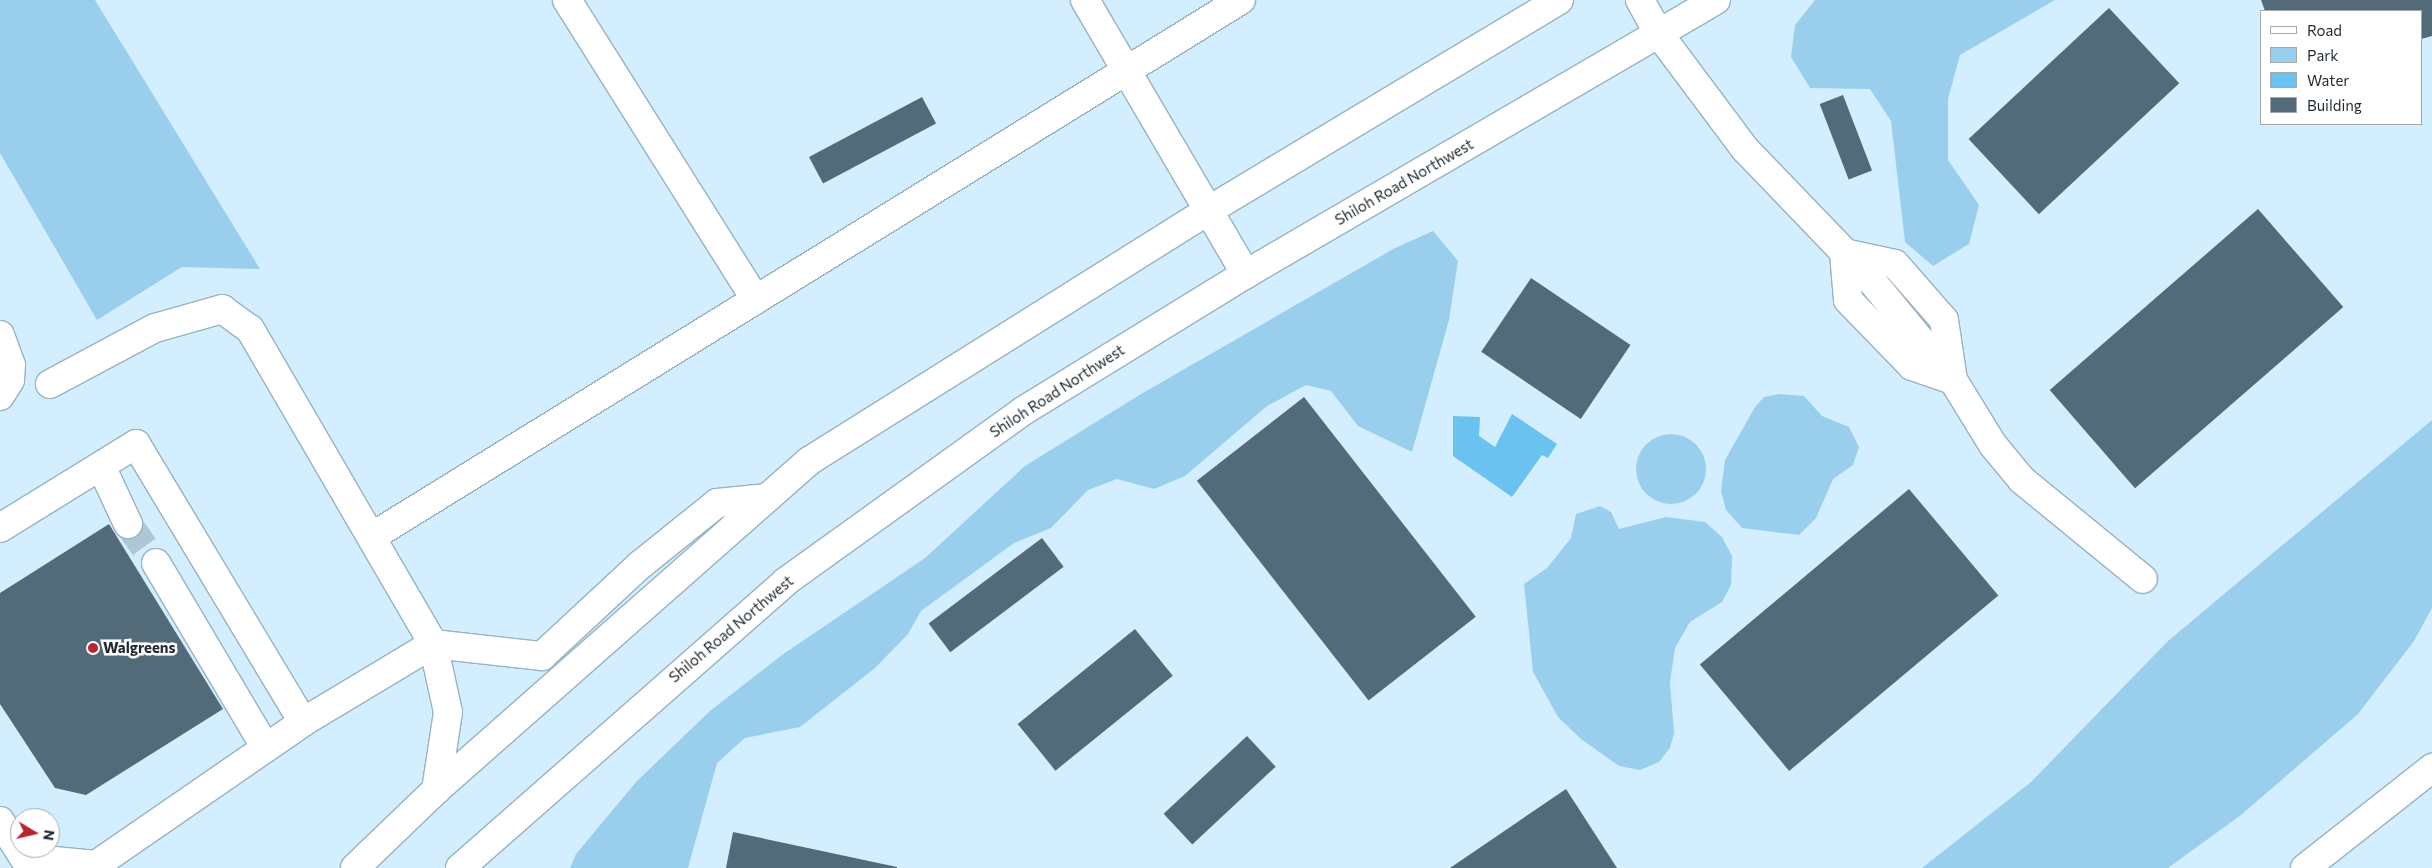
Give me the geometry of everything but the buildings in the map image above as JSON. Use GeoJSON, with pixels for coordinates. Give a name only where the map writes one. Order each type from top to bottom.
{"type":"FeatureCollection","features":[{"type":"Feature","properties":{"kind":"main road"},"geometry":{"type":"LineString","coordinates":[[567,0],[755,299]]}},
{"type":"Feature","properties":{"kind":"main road"},"geometry":{"type":"LineString","coordinates":[[1085,0],[1211,209],[1246,274]]}},
{"type":"Feature","properties":{"kind":"main road"},"geometry":{"type":"LineString","coordinates":[[373,536],[755,299],[1128,72],[1241,0]]}},
{"type":"Feature","properties":{"kind":"main road"},"geometry":{"type":"LineString","coordinates":[[355,868],[436,790],[809,461],[1211,209],[1559,0]]}},
{"type":"Feature","properties":{"kind":"main road"},"geometry":{"type":"LineString","coordinates":[[1640,0],[1659,34],[1745,149],[1844,253],[1895,264],[1944,320],[1953,380],[1993,445],[2022,480],[2142,579]]}},
{"type":"Feature","properties":{"kind":"main road","name":"Shiloh Road Northwest"},"geometry":{"type":"LineString","coordinates":[[460,868],[785,582],[1023,411],[1246,274],[1716,0]]}},
{"type":"Feature","properties":{"kind":"main road"},"geometry":{"type":"LineString","coordinates":[[1844,253],[1848,300],[1912,366],[1953,380]]}},
{"type":"Feature","properties":{"kind":"main road"},"geometry":{"type":"LineString","coordinates":[[50,384],[155,328],[222,309],[250,329],[373,536],[433,644],[448,712],[436,790]]}},
{"type":"Feature","properties":{"kind":"main road"},"geometry":{"type":"LineString","coordinates":[[0,336],[11,365],[10,380],[0,396]]}},
{"type":"Feature","properties":{"kind":"main road"},"geometry":{"type":"LineString","coordinates":[[0,528],[136,444],[303,722]]}},
{"type":"Feature","properties":{"kind":"main road"},"geometry":{"type":"LineString","coordinates":[[100,466],[128,524]]}},
{"type":"Feature","properties":{"kind":"main road"},"geometry":{"type":"LineString","coordinates":[[0,821],[24,858],[96,865],[303,722],[433,644],[542,656],[640,564],[717,503],[767,498]]}},
{"type":"Feature","properties":{"kind":"main road"},"geometry":{"type":"LineString","coordinates":[[156,563],[266,748]]}},
{"type":"Feature","properties":{"kind":"main road"},"geometry":{"type":"LineString","coordinates":[[2306,868],[2432,768]]}},
{"type":"Feature","properties":{"kind":"green space"},"geometry":{"type":"Polygon","coordinates":[[[0,0],[95,0],[260,269],[182,267],[97,320],[0,153],[0,0]]]}},
{"type":"Feature","properties":{"kind":"green space"},"geometry":{"type":"Polygon","coordinates":[[[1815,0],[2055,0],[1960,55],[1948,99],[1948,160],[1979,205],[1969,244],[1933,266],[1905,242],[1891,121],[1870,89],[1810,88],[1791,57],[1795,25],[1815,0]]]}},
{"type":"Feature","properties":{"kind":"green space"},"geometry":{"type":"Polygon","coordinates":[[[1433,231],[1458,261],[1449,320],[1412,452],[1358,426],[1331,391],[1306,385],[1267,406],[1185,476],[1154,489],[1117,479],[1088,490],[1051,528],[1014,543],[921,611],[908,634],[875,668],[800,727],[745,738],[717,763],[688,868],[570,868],[576,854],[636,782],[710,711],[782,655],[925,558],[1025,466],[1141,394],[1395,248],[1433,231]]]}},
{"type":"Feature","properties":{"kind":"green space"},"geometry":{"type":"Polygon","coordinates":[[[1780,394],[1804,396],[1822,416],[1849,427],[1859,447],[1853,465],[1833,479],[1816,518],[1799,535],[1742,528],[1726,510],[1721,491],[1725,460],[1755,407],[1764,397],[1780,394]]]}},
{"type":"Feature","properties":{"kind":"green space"},"geometry":{"type":"Polygon","coordinates":[[[2432,420],[2432,608],[2414,641],[2358,714],[2241,815],[2168,868],[1922,868],[2031,782],[2168,641],[2432,420]]]}},
{"type":"Feature","properties":{"kind":"green space"},"geometry":{"type":"Polygon","coordinates":[[[1671,434],[1684,437],[1696,444],[1703,456],[1706,469],[1703,482],[1696,494],[1684,501],[1671,504],[1658,501],[1646,494],[1639,482],[1636,469],[1639,456],[1646,444],[1658,437],[1671,434]]]}},
{"type":"Feature","properties":{"kind":"green space"},"geometry":{"type":"Polygon","coordinates":[[[1600,506],[1611,512],[1619,529],[1666,517],[1705,522],[1722,537],[1732,556],[1731,585],[1722,602],[1690,622],[1675,648],[1670,682],[1674,733],[1670,748],[1659,762],[1640,770],[1619,766],[1581,739],[1558,717],[1533,672],[1524,584],[1547,568],[1571,538],[1576,514],[1600,506]]]}},
{"type":"Feature","properties":{"kind":"water"},"geometry":{"type":"Polygon","coordinates":[[[1512,414],[1557,444],[1548,458],[1542,455],[1512,497],[1453,456],[1453,416],[1480,417],[1479,436],[1495,447],[1512,414]]]}},
{"type":"Feature","properties":{"kind":"tunnel"},"geometry":{"type":"LineString","coordinates":[[128,524],[156,563]]}},
{"type":"Feature","properties":{"kind":"place","name":"Walgreens"},"geometry":{"type":"Point","coordinates":[93,648]}}]}
